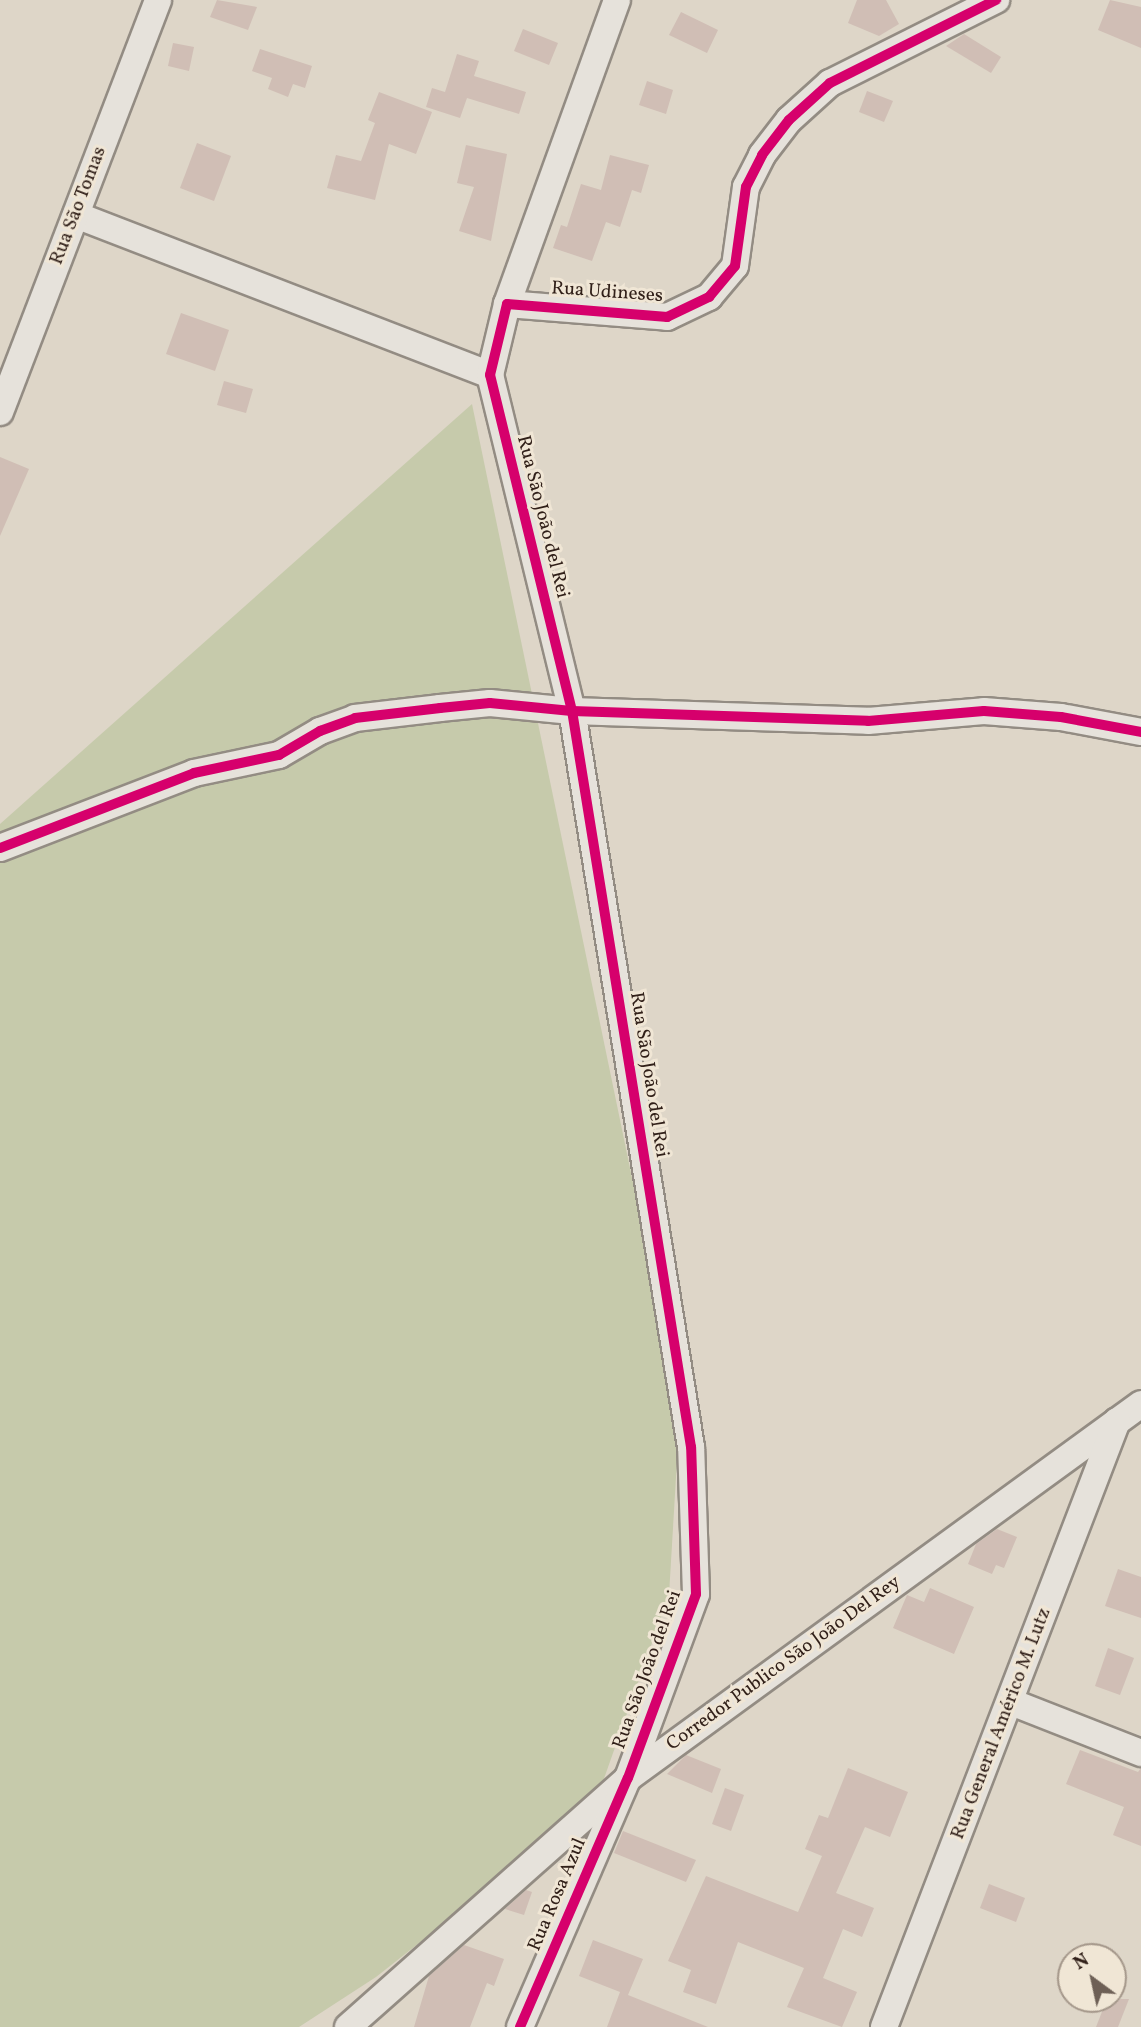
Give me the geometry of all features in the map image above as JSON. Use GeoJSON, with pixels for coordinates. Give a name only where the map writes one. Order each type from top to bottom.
{"type":"FeatureCollection","features":[{"type":"Feature","properties":{"kind":"street","name":"Rua São Tomas"},"geometry":{"type":"LineString","coordinates":[[0,412],[158,0]]}},
{"type":"Feature","properties":{"kind":"street"},"geometry":{"type":"LineString","coordinates":[[76,215],[490,374],[507,304],[617,0]]}},
{"type":"Feature","properties":{"kind":"street","name":"Rua Udineses"},"geometry":{"type":"LineString","coordinates":[[507,304],[667,317],[709,297],[735,266],[746,187],[762,155],[789,120],[830,83],[996,0]]}},
{"type":"Feature","properties":{"kind":"street","name":"Rua São João del Rei"},"geometry":{"type":"LineString","coordinates":[[490,374],[572,711],[691,1447],[696,1594],[628,1778]]}},
{"type":"Feature","properties":{"kind":"street"},"geometry":{"type":"LineString","coordinates":[[0,848],[194,773],[279,755],[320,731],[355,718],[490,704],[572,711],[867,721],[984,711],[1061,717],[1141,732]]}},
{"type":"Feature","properties":{"kind":"street","name":"Corredor Publico São João Del Rey"},"geometry":{"type":"LineString","coordinates":[[348,2027],[628,1778],[1141,1404]]}},
{"type":"Feature","properties":{"kind":"street","name":"Rua General Américo M. Lutz"},"geometry":{"type":"LineString","coordinates":[[884,2027],[1117,1421]]}},
{"type":"Feature","properties":{"kind":"street"},"geometry":{"type":"LineString","coordinates":[[1011,1702],[1141,1753]]}},
{"type":"Feature","properties":{"kind":"street","name":"Rua Rosa Azul"},"geometry":{"type":"LineString","coordinates":[[520,2027],[628,1778]]}},
{"type":"Feature","properties":{"kind":"green space"},"geometry":{"type":"Polygon","coordinates":[[[472,404],[680,1410],[669,1595],[595,1804],[376,1977],[299,2027],[0,2027],[0,824],[472,404]]]}},
{"type":"Feature","properties":{"kind":"building"},"geometry":{"type":"Polygon","coordinates":[[[217,0],[257,7],[248,30],[210,17],[217,0]]]}},
{"type":"Feature","properties":{"kind":"building"},"geometry":{"type":"Polygon","coordinates":[[[857,0],[886,0],[899,24],[879,36],[848,23],[857,0]]]}},
{"type":"Feature","properties":{"kind":"building"},"geometry":{"type":"Polygon","coordinates":[[[1110,0],[1141,7],[1141,48],[1098,30],[1110,0]]]}},
{"type":"Feature","properties":{"kind":"building"},"geometry":{"type":"Polygon","coordinates":[[[681,12],[718,30],[707,53],[669,35],[681,12]]]}},
{"type":"Feature","properties":{"kind":"building"},"geometry":{"type":"Polygon","coordinates":[[[523,29],[558,43],[549,65],[514,51],[523,29]]]}},
{"type":"Feature","properties":{"kind":"building"},"geometry":{"type":"Polygon","coordinates":[[[964,34],[1001,57],[991,73],[946,46],[964,34]]]}},
{"type":"Feature","properties":{"kind":"building"},"geometry":{"type":"Polygon","coordinates":[[[173,43],[194,47],[189,71],[168,66],[173,43]]]}},
{"type":"Feature","properties":{"kind":"building"},"geometry":{"type":"Polygon","coordinates":[[[260,49],[312,66],[305,88],[293,84],[288,97],[268,89],[272,78],[252,71],[260,49]]]}},
{"type":"Feature","properties":{"kind":"building"},"geometry":{"type":"Polygon","coordinates":[[[457,54],[479,61],[474,76],[526,92],[519,114],[467,98],[460,118],[426,107],[432,88],[445,92],[457,54]]]}},
{"type":"Feature","properties":{"kind":"building"},"geometry":{"type":"Polygon","coordinates":[[[647,81],[673,90],[666,114],[639,105],[647,81]]]}},
{"type":"Feature","properties":{"kind":"building"},"geometry":{"type":"Polygon","coordinates":[[[867,91],[893,101],[884,122],[859,112],[867,91]]]}},
{"type":"Feature","properties":{"kind":"building"},"geometry":{"type":"Polygon","coordinates":[[[379,92],[432,112],[416,154],[389,144],[375,200],[327,188],[336,155],[361,161],[375,123],[368,120],[379,92]]]}},
{"type":"Feature","properties":{"kind":"building"},"geometry":{"type":"Polygon","coordinates":[[[197,143],[231,156],[214,201],[180,188],[197,143]]]}},
{"type":"Feature","properties":{"kind":"building"},"geometry":{"type":"Polygon","coordinates":[[[466,145],[507,154],[491,241],[459,231],[474,187],[457,183],[466,145]]]}},
{"type":"Feature","properties":{"kind":"building"},"geometry":{"type":"Polygon","coordinates":[[[610,155],[649,165],[641,193],[632,190],[620,227],[606,222],[592,261],[553,248],[561,225],[567,227],[581,184],[601,190],[610,155]]]}},
{"type":"Feature","properties":{"kind":"building"},"geometry":{"type":"Polygon","coordinates":[[[181,313],[229,330],[215,371],[166,354],[181,313]]]}},
{"type":"Feature","properties":{"kind":"building"},"geometry":{"type":"Polygon","coordinates":[[[224,381],[253,389],[246,413],[217,405],[224,381]]]}},
{"type":"Feature","properties":{"kind":"building"},"geometry":{"type":"Polygon","coordinates":[[[0,457],[29,469],[0,536],[0,457]]]}},
{"type":"Feature","properties":{"kind":"building"},"geometry":{"type":"Polygon","coordinates":[[[997,1529],[1017,1537],[1004,1568],[996,1565],[992,1574],[968,1564],[976,1544],[997,1529]]]}},
{"type":"Feature","properties":{"kind":"building"},"geometry":{"type":"Polygon","coordinates":[[[1118,1569],[1141,1577],[1141,1618],[1105,1606],[1118,1569]]]}},
{"type":"Feature","properties":{"kind":"building"},"geometry":{"type":"Polygon","coordinates":[[[930,1588],[974,1607],[954,1654],[893,1628],[907,1595],[924,1602],[930,1588]]]}},
{"type":"Feature","properties":{"kind":"building"},"geometry":{"type":"Polygon","coordinates":[[[1108,1648],[1134,1658],[1120,1695],[1095,1686],[1108,1648]]]}},
{"type":"Feature","properties":{"kind":"building"},"geometry":{"type":"Polygon","coordinates":[[[1080,1750],[1138,1772],[1141,1768],[1141,1846],[1113,1835],[1124,1807],[1066,1784],[1080,1750]]]}},
{"type":"Feature","properties":{"kind":"building"},"geometry":{"type":"Polygon","coordinates":[[[686,1755],[721,1769],[712,1793],[667,1774],[686,1755]]]}},
{"type":"Feature","properties":{"kind":"building"},"geometry":{"type":"Polygon","coordinates":[[[848,1768],[908,1792],[890,1837],[865,1827],[836,1893],[874,1908],[862,1937],[843,1929],[823,1978],[857,1992],[842,2027],[787,2007],[804,1968],[738,1942],[716,2004],[683,1992],[691,1970],[668,1961],[706,1876],[798,1912],[822,1856],[805,1849],[819,1815],[828,1818],[848,1768]]]}},
{"type":"Feature","properties":{"kind":"building"},"geometry":{"type":"Polygon","coordinates":[[[725,1788],[744,1795],[731,1831],[712,1824],[725,1788]]]}},
{"type":"Feature","properties":{"kind":"building"},"geometry":{"type":"Polygon","coordinates":[[[623,1831],[696,1860],[686,1882],[614,1853],[623,1831]]]}},
{"type":"Feature","properties":{"kind":"building"},"geometry":{"type":"Polygon","coordinates":[[[989,1884],[1025,1898],[1016,1922],[980,1908],[989,1884]]]}},
{"type":"Feature","properties":{"kind":"building"},"geometry":{"type":"Polygon","coordinates":[[[526,1890],[532,1892],[524,1915],[505,1909],[526,1890]]]}},
{"type":"Feature","properties":{"kind":"building"},"geometry":{"type":"Polygon","coordinates":[[[593,1940],[643,1959],[628,1995],[708,2027],[607,2027],[620,1992],[579,1976],[593,1940]]]}},
{"type":"Feature","properties":{"kind":"building"},"geometry":{"type":"Polygon","coordinates":[[[464,1945],[504,1959],[494,1986],[487,1983],[470,2027],[414,2027],[429,1976],[464,1945]]]}},
{"type":"Feature","properties":{"kind":"building"},"geometry":{"type":"Polygon","coordinates":[[[1102,2013],[1124,2013],[1118,2027],[1096,2027],[1102,2013]]]}},
{"type":"Feature","properties":{"kind":"cycle path"},"geometry":{"type":"LineString","coordinates":[[520,2027],[628,1778],[696,1594],[691,1447],[572,711],[490,375],[507,304],[667,317],[709,297],[735,266],[746,187],[762,155],[789,120],[830,83],[996,0]]}},
{"type":"Feature","properties":{"kind":"cycle path"},"geometry":{"type":"LineString","coordinates":[[0,848],[194,773],[279,755],[320,731],[355,718],[440,708],[490,703],[572,711],[868,721],[984,711],[1061,717],[1141,732]]}}]}
